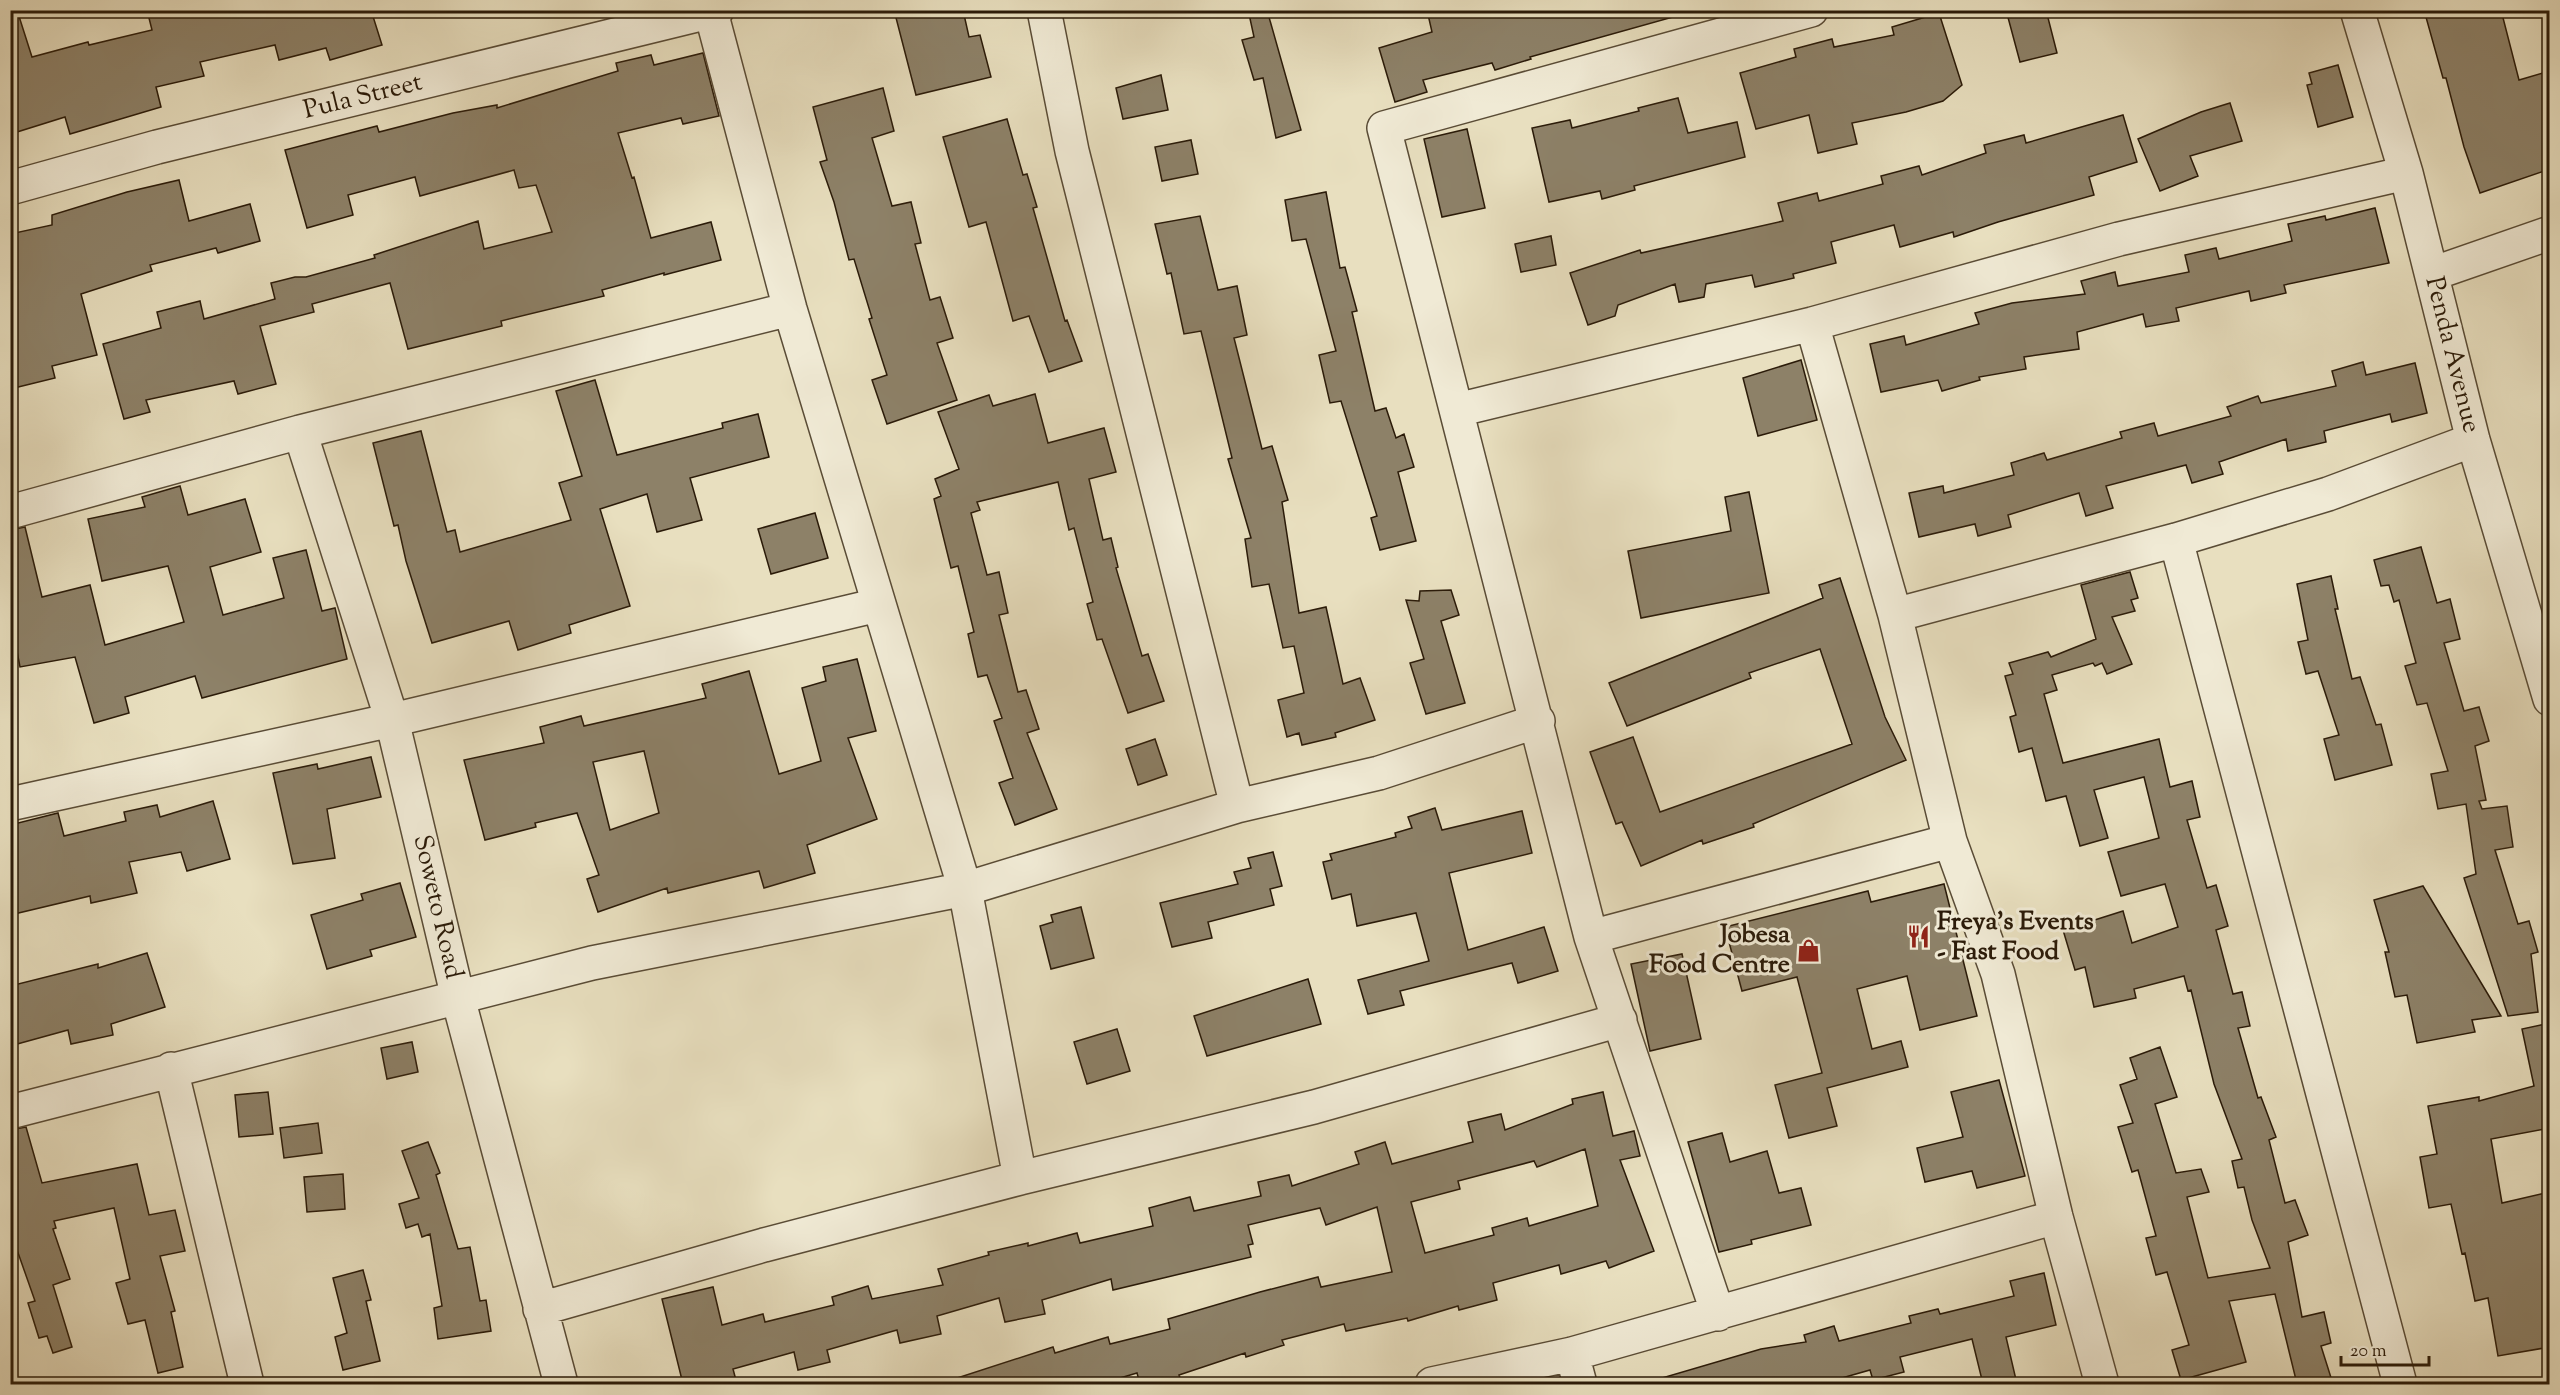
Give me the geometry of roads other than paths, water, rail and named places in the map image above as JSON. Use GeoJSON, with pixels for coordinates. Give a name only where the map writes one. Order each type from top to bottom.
{"type":"FeatureCollection","features":[{"type":"Feature","properties":{"kind":"street"},"geometry":{"type":"LineString","coordinates":[[1044,10],[1072,151],[1237,806]]}},
{"type":"Feature","properties":{"kind":"street"},"geometry":{"type":"LineString","coordinates":[[1718,1314],[1591,937],[1538,721],[1384,128],[1812,10]]}},
{"type":"Feature","properties":{"kind":"street","name":"Penda Avenue"},"geometry":{"type":"LineString","coordinates":[[2357,10],[2406,173],[2473,440],[2550,699]]}},
{"type":"Feature","properties":{"kind":"street"},"geometry":{"type":"LineString","coordinates":[[714,11],[790,309],[965,889],[1020,1178]]}},
{"type":"Feature","properties":{"kind":"street","name":"Pula Street"},"geometry":{"type":"LineString","coordinates":[[10,188],[157,147],[714,11]]}},
{"type":"Feature","properties":{"kind":"street"},"geometry":{"type":"LineString","coordinates":[[1457,410],[1812,324],[2119,239],[2406,173]]}},
{"type":"Feature","properties":{"kind":"street"},"geometry":{"type":"LineString","coordinates":[[2432,274],[2550,232]]}},
{"type":"Feature","properties":{"kind":"street"},"geometry":{"type":"LineString","coordinates":[[10,512],[300,432],[790,309]]}},
{"type":"Feature","properties":{"kind":"street"},"geometry":{"type":"LineString","coordinates":[[1812,324],[1895,615],[1950,842],[1998,974],[2056,1217],[2102,1384]]}},
{"type":"Feature","properties":{"kind":"street","name":"Soweto Road"},"geometry":{"type":"LineString","coordinates":[[300,432],[392,720],[458,998],[561,1384]]}},
{"type":"Feature","properties":{"kind":"street"},"geometry":{"type":"LineString","coordinates":[[1895,615],[2176,540],[2328,494],[2473,440]]}},
{"type":"Feature","properties":{"kind":"street"},"geometry":{"type":"LineString","coordinates":[[2176,540],[2400,1384]]}},
{"type":"Feature","properties":{"kind":"street"},"geometry":{"type":"LineString","coordinates":[[10,804],[392,720],[878,605]]}},
{"type":"Feature","properties":{"kind":"street"},"geometry":{"type":"LineString","coordinates":[[10,1112],[592,963],[965,889],[1237,806],[1379,773],[1538,721]]}},
{"type":"Feature","properties":{"kind":"street"},"geometry":{"type":"LineString","coordinates":[[1591,937],[1950,842]]}},
{"type":"Feature","properties":{"kind":"street"},"geometry":{"type":"LineString","coordinates":[[540,1309],[764,1245],[1020,1178],[1314,1107],[1620,1020]]}},
{"type":"Feature","properties":{"kind":"street"},"geometry":{"type":"LineString","coordinates":[[171,1069],[247,1384]]}},
{"type":"Feature","properties":{"kind":"street"},"geometry":{"type":"LineString","coordinates":[[1432,1384],[1576,1369],[1718,1314],[2056,1217]]}},
{"type":"Feature","properties":{"kind":"place","name":"Freya's Events - Fast Food"},"geometry":{"type":"Point","coordinates":[1919,937]}},
{"type":"Feature","properties":{"kind":"place","name":"Jobesa Food Centre"},"geometry":{"type":"Point","coordinates":[1808,950]}}]}
